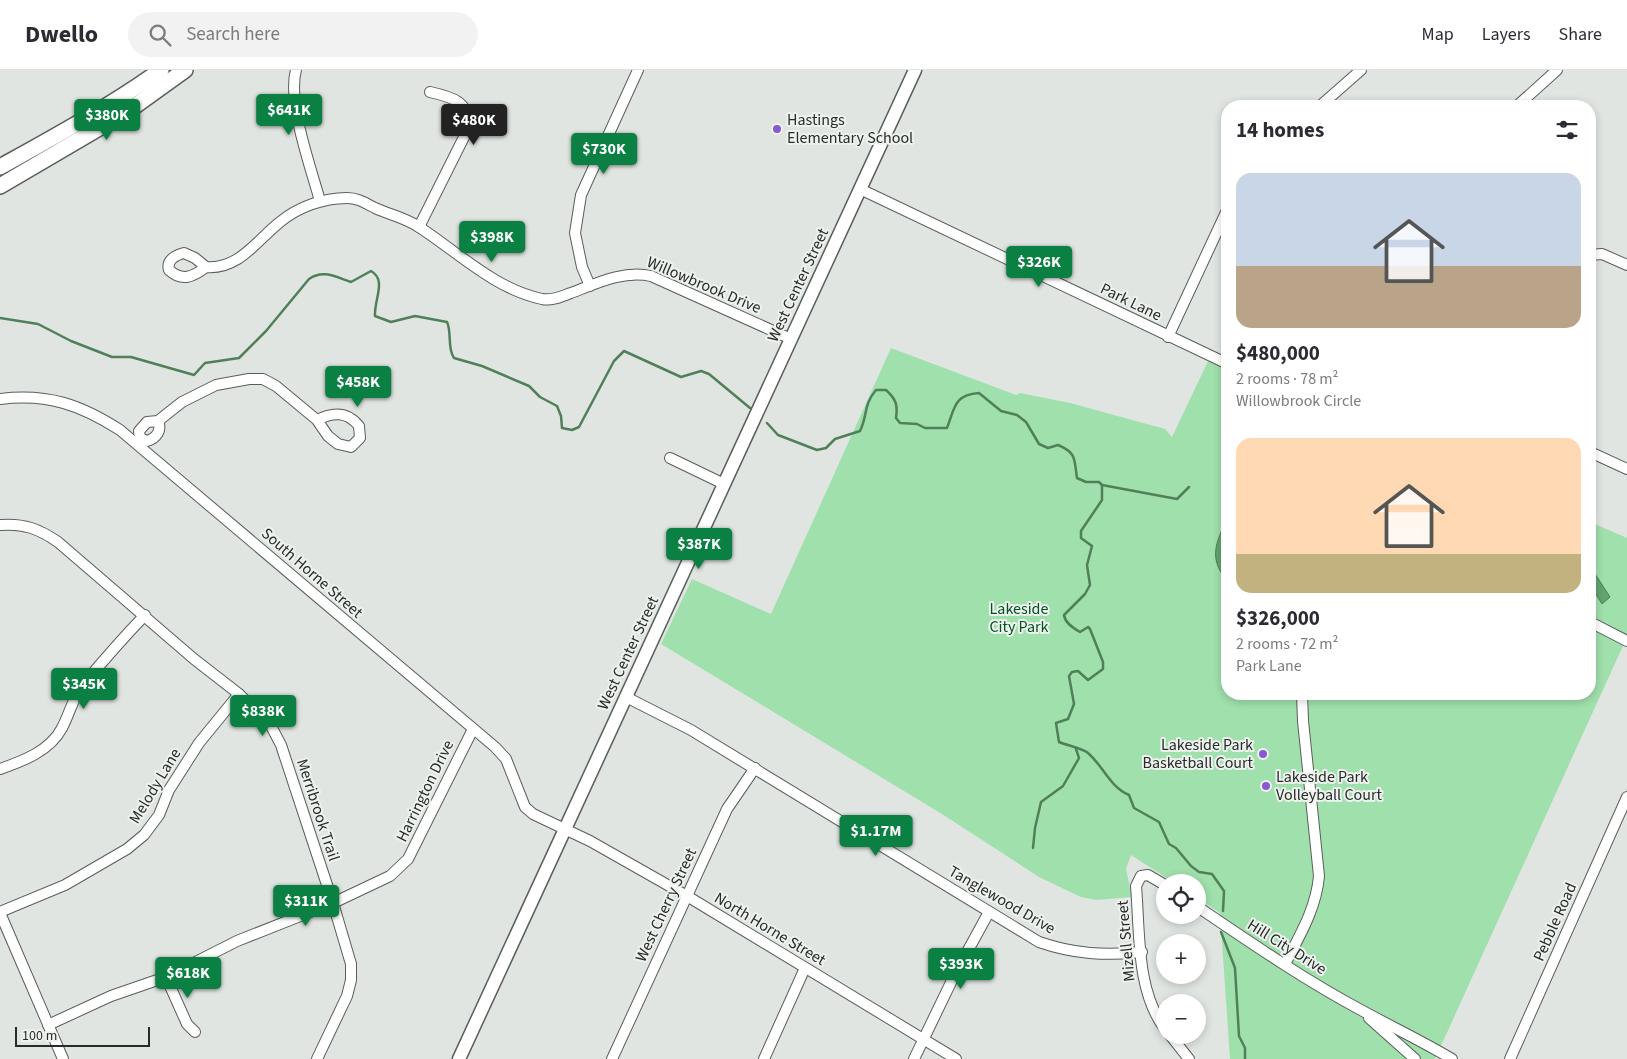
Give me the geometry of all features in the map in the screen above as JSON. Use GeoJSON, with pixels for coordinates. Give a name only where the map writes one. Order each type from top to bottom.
{"type":"FeatureCollection","features":[{"type":"Feature","properties":{"kind":"main road"},"geometry":{"type":"LineString","coordinates":[[0,167],[89,115],[117,101],[161,70]]}},
{"type":"Feature","properties":{"kind":"main road"},"geometry":{"type":"LineString","coordinates":[[0,186],[128,111],[185,70]]}},
{"type":"Feature","properties":{"kind":"street"},"geometry":{"type":"LineString","coordinates":[[296,70],[293,82],[303,141],[320,201]]}},
{"type":"Feature","properties":{"kind":"street"},"geometry":{"type":"LineString","coordinates":[[590,286],[582,266],[575,233],[581,195],[638,70]]}},
{"type":"Feature","properties":{"kind":"street","name":"West Center Street"},"geometry":{"type":"LineString","coordinates":[[459,1059],[915,70]]}},
{"type":"Feature","properties":{"kind":"street"},"geometry":{"type":"LineString","coordinates":[[1327,100],[1361,70]]}},
{"type":"Feature","properties":{"kind":"street"},"geometry":{"type":"LineString","coordinates":[[1523,100],[1557,70]]}},
{"type":"Feature","properties":{"kind":"street"},"geometry":{"type":"LineString","coordinates":[[419,227],[469,127],[469,114],[463,105],[450,97],[430,92]]}},
{"type":"Feature","properties":{"kind":"street","name":"Park Lane"},"geometry":{"type":"LineString","coordinates":[[860,189],[1221,361]]}},
{"type":"Feature","properties":{"kind":"street","name":"Willowbrook Drive"},"geometry":{"type":"LineString","coordinates":[[206,268],[228,266],[244,256],[290,214],[320,201],[348,198],[366,202],[374,208],[399,215],[490,277],[515,290],[544,300],[554,299],[635,273],[651,276],[791,339]]}},
{"type":"Feature","properties":{"kind":"street"},"geometry":{"type":"LineString","coordinates":[[1168,337],[1221,223]]}},
{"type":"Feature","properties":{"kind":"street"},"geometry":{"type":"LineString","coordinates":[[1596,254],[1602,254],[1627,265]]}},
{"type":"Feature","properties":{"kind":"street"},"geometry":{"type":"LineString","coordinates":[[140,441],[152,440],[157,435],[160,427],[158,421],[177,405],[198,393],[216,385],[249,379],[263,379],[276,386],[317,420],[328,436],[344,446],[351,447],[360,438],[359,426],[340,414],[333,413],[317,420]]}},
{"type":"Feature","properties":{"kind":"street","name":"South Horne Street"},"geometry":{"type":"LineString","coordinates":[[0,399],[44,398],[62,401],[98,416],[140,441],[506,759],[525,807],[565,829]]}},
{"type":"Feature","properties":{"kind":"street"},"geometry":{"type":"LineString","coordinates":[[1596,455],[1627,469]]}},
{"type":"Feature","properties":{"kind":"street"},"geometry":{"type":"LineString","coordinates":[[670,458],[724,484]]}},
{"type":"Feature","properties":{"kind":"street","name":"Merribrook Trail"},"geometry":{"type":"LineString","coordinates":[[0,525],[26,525],[43,532],[145,615],[194,659],[240,694],[270,724],[281,745],[351,964],[351,980],[347,996],[317,1059]]}},
{"type":"Feature","properties":{"kind":"street"},"geometry":{"type":"LineString","coordinates":[[0,769],[34,756],[49,745],[62,730],[80,688],[102,660],[145,615]]}},
{"type":"Feature","properties":{"kind":"street"},"geometry":{"type":"LineString","coordinates":[[1596,625],[1627,641]]}},
{"type":"Feature","properties":{"kind":"street","name":"Melody Lane"},"geometry":{"type":"LineString","coordinates":[[0,913],[64,885],[127,849],[144,835],[159,815],[169,790],[194,751],[240,694]]}},
{"type":"Feature","properties":{"kind":"street","name":"Tanglewood Drive"},"geometry":{"type":"LineString","coordinates":[[626,697],[678,723],[755,768],[1039,942],[1060,949],[1097,955],[1142,952]]}},
{"type":"Feature","properties":{"kind":"street"},"geometry":{"type":"LineString","coordinates":[[1285,964],[1309,918],[1317,895],[1319,876],[1302,700]]}},
{"type":"Feature","properties":{"kind":"street","name":"Harrington Drive"},"geometry":{"type":"LineString","coordinates":[[48,1025],[112,996],[166,976],[237,942],[333,903],[390,876],[408,859],[473,729]]}},
{"type":"Feature","properties":{"kind":"street","name":"West Cherry Street"},"geometry":{"type":"LineString","coordinates":[[612,1059],[727,809],[755,768]]}},
{"type":"Feature","properties":{"kind":"street","name":"Pebble Road"},"geometry":{"type":"LineString","coordinates":[[1510,1059],[1627,797]]}},
{"type":"Feature","properties":{"kind":"street","name":"North Horne Street"},"geometry":{"type":"LineString","coordinates":[[565,829],[687,896],[923,1041],[956,1059]]}},
{"type":"Feature","properties":{"kind":"street","name":"Mizell Street"},"geometry":{"type":"LineString","coordinates":[[1156,880],[1148,875],[1141,876],[1136,886],[1142,952],[1150,1001],[1156,1013]]}},
{"type":"Feature","properties":{"kind":"street"},"geometry":{"type":"LineString","coordinates":[[914,1059],[965,953],[989,912]]}},
{"type":"Feature","properties":{"kind":"street","name":"Hill City Drive"},"geometry":{"type":"LineString","coordinates":[[1206,912],[1285,964],[1361,1010],[1420,1039],[1452,1059]]}},
{"type":"Feature","properties":{"kind":"street"},"geometry":{"type":"LineString","coordinates":[[0,913],[63,1059]]}},
{"type":"Feature","properties":{"kind":"street"},"geometry":{"type":"LineString","coordinates":[[764,1059],[805,968]]}},
{"type":"Feature","properties":{"kind":"street"},"geometry":{"type":"LineString","coordinates":[[166,976],[186,1024],[195,1032]]}},
{"type":"Feature","properties":{"kind":"street","name":"Hill City Drive"},"geometry":{"type":"LineString","coordinates":[[1361,1010],[1395,1043],[1416,1059]]}},
{"type":"Feature","properties":{"kind":"street"},"geometry":{"type":"LineString","coordinates":[[1177,1044],[1189,1059]]}},
{"type":"Feature","properties":{"kind":"green space","name":"Lakeside City Park"},"geometry":{"type":"Polygon","coordinates":[[[891,348],[1016,395],[1020,393],[1070,403],[1165,429],[1172,437],[1209,359],[1221,365],[1221,700],[1596,700],[1596,525],[1627,538],[1627,637],[1435,1059],[1230,1059],[1220,913],[1206,903],[1206,874],[1161,874],[1131,855],[1126,869],[1132,897],[1096,900],[1081,897],[1039,877],[942,814],[661,644],[692,579],[771,614],[891,348]]]}},
{"type":"Feature","properties":{"kind":"shaded area"},"geometry":{"type":"Polygon","coordinates":[[[1221,533],[1221,572],[1217,565],[1216,557],[1217,543],[1221,533]]]}},
{"type":"Feature","properties":{"kind":"shaded area"},"geometry":{"type":"Polygon","coordinates":[[[1596,575],[1610,597],[1602,604],[1596,594],[1596,575]]]}},
{"type":"Feature","properties":{"kind":"waterway"},"geometry":{"type":"LineString","coordinates":[[0,318],[38,324],[71,341],[112,357],[131,357],[194,375],[205,363],[239,358],[266,331],[309,279],[314,276],[324,274],[351,282],[371,271],[376,275],[379,285],[375,316],[391,322],[415,316],[447,322],[454,358],[482,366],[529,386],[540,397],[557,406],[561,416],[562,428],[572,430],[579,427],[614,361],[624,351],[681,377],[701,371],[709,374],[750,408]]}},
{"type":"Feature","properties":{"kind":"waterway"},"geometry":{"type":"LineString","coordinates":[[767,423],[778,435],[817,450],[826,448],[835,439],[860,431],[867,405],[876,390],[886,390],[892,396],[896,402],[896,418],[900,423],[917,424],[925,428],[947,428],[954,408],[960,399],[979,393],[1001,411],[1017,415],[1026,422],[1039,444],[1048,448],[1058,445],[1069,451],[1074,457],[1077,478],[1086,482],[1099,482],[1102,485],[1177,499],[1189,487]]}},
{"type":"Feature","properties":{"kind":"waterway"},"geometry":{"type":"LineString","coordinates":[[1102,485],[1102,500],[1081,531],[1081,538],[1092,546],[1087,565],[1090,585],[1085,594],[1064,615],[1068,623],[1080,632],[1088,627],[1090,629],[1103,662],[1103,669],[1088,680],[1078,671],[1072,672],[1069,676],[1074,704],[1068,719],[1056,723],[1059,742],[1086,752],[1094,758],[1116,787],[1129,795],[1134,808],[1159,822],[1169,844],[1176,848],[1191,866],[1199,872],[1212,874],[1224,891],[1223,911]]}},
{"type":"Feature","properties":{"kind":"waterway"},"geometry":{"type":"LineString","coordinates":[[1033,848],[1041,802],[1063,786],[1079,758],[1076,749]]}},
{"type":"Feature","properties":{"kind":"waterway"},"geometry":{"type":"LineString","coordinates":[[1221,932],[1235,968],[1239,1036],[1245,1048],[1245,1059]]}},
{"type":"Feature","properties":{"kind":"place","name":"Hastings Elementary School"},"geometry":{"type":"Point","coordinates":[777,129]}},
{"type":"Feature","properties":{"kind":"place","name":"Lakeside Park Basketball Court"},"geometry":{"type":"Point","coordinates":[1263,754]}},
{"type":"Feature","properties":{"kind":"place","name":"Lakeside Park Volleyball Court"},"geometry":{"type":"Point","coordinates":[1266,786]}}]}
